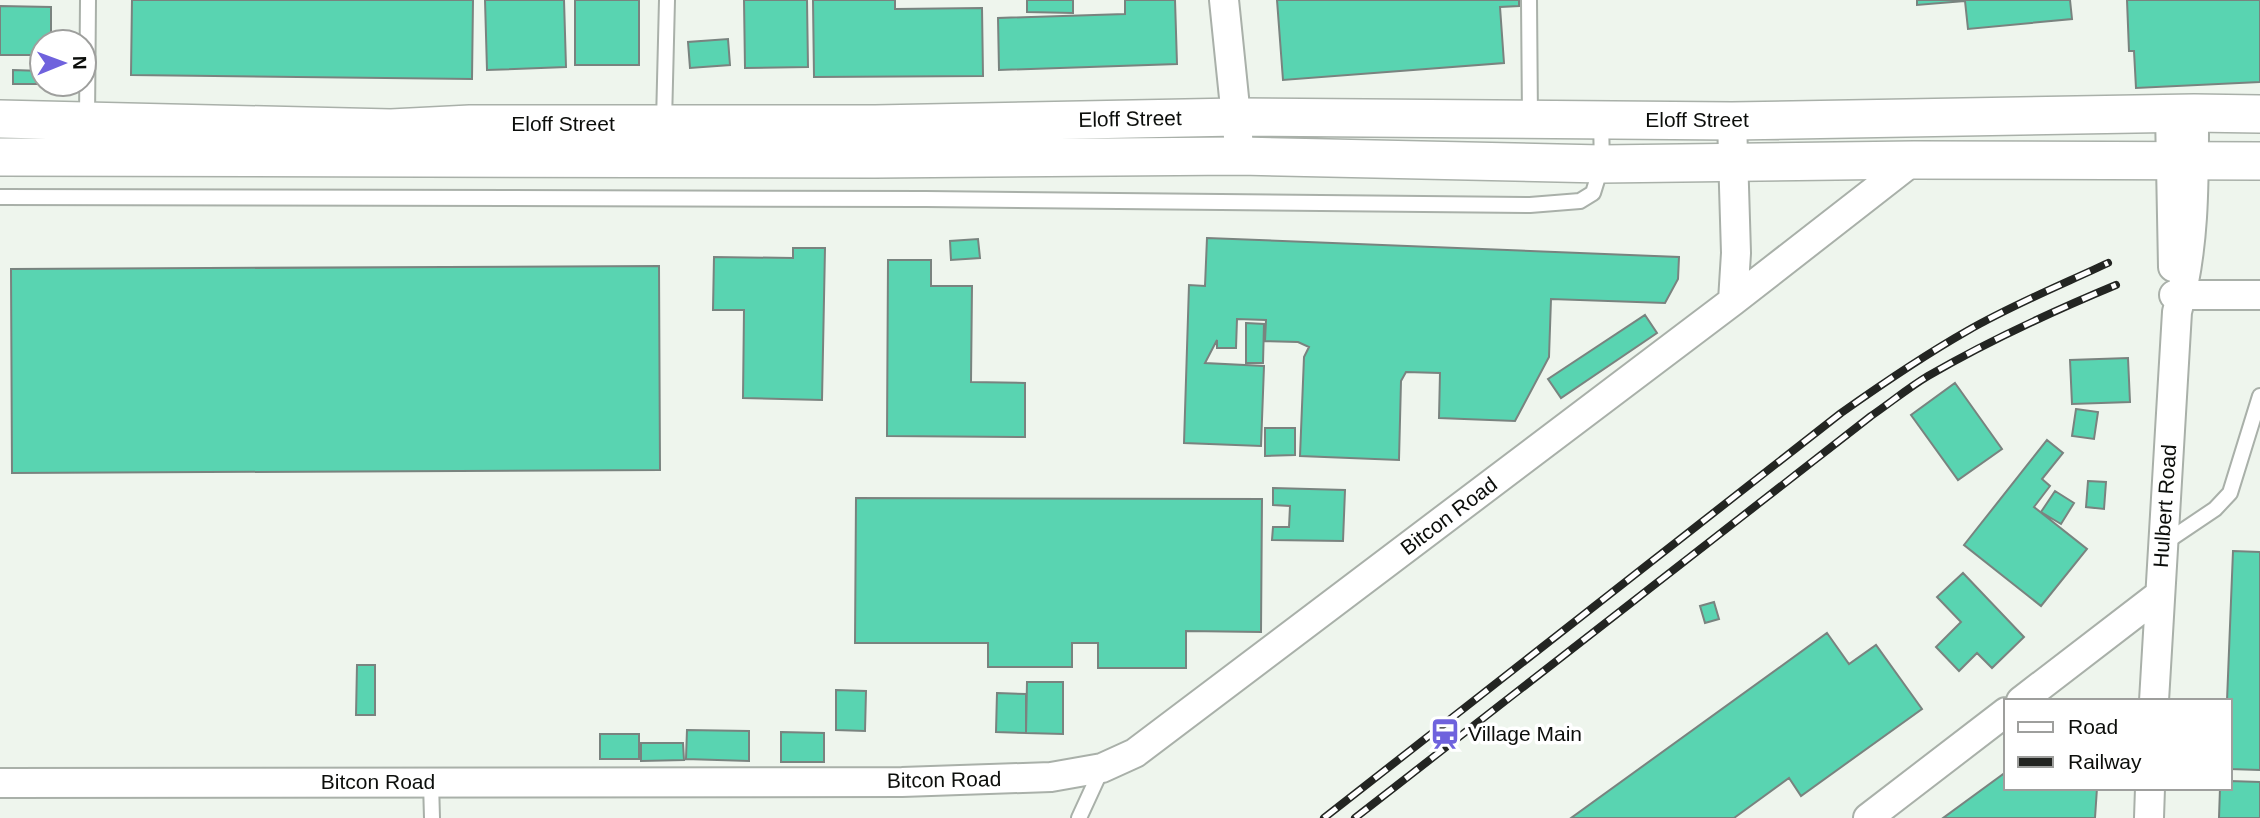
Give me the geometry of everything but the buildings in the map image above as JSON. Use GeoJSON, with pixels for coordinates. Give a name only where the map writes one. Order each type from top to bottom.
{"type":"FeatureCollection","features":[{"type":"Feature","properties":{"kind":"street"},"geometry":{"type":"LineString","coordinates":[[1224,0],[1240,156]]}},
{"type":"Feature","properties":{"kind":"street","name":"Hulbert Road"},"geometry":{"type":"LineString","coordinates":[[2154,699],[2178,301],[2192,225],[2183,161],[2182,113]]}},
{"type":"Feature","properties":{"kind":"street","name":"Eloff Street"},"geometry":{"type":"LineString","coordinates":[[0,157],[470,141],[664,124],[875,124],[1237,117],[1732,121],[2260,114]]}},
{"type":"Feature","properties":{"kind":"street","name":"Eloff Street"},"geometry":{"type":"LineString","coordinates":[[0,119],[391,128],[470,141],[875,159],[1240,156],[1602,164],[1914,160],[2260,161]]}},
{"type":"Feature","properties":{"kind":"street"},"geometry":{"type":"LineString","coordinates":[[60,157],[73,120]]}},
{"type":"Feature","properties":{"kind":"street"},"geometry":{"type":"LineString","coordinates":[[1732,121],[1736,253],[1733,301]]}},
{"type":"Feature","properties":{"kind":"street","name":"Bitcon Road"},"geometry":{"type":"LineString","coordinates":[[0,783],[902,782],[1051,777],[1102,768],[1135,753],[1733,301],[1914,160]]}},
{"type":"Feature","properties":{"kind":"street"},"geometry":{"type":"LineString","coordinates":[[2178,301],[2260,295]]}},
{"type":"Feature","properties":{"kind":"street"},"geometry":{"type":"LineString","coordinates":[[2024,699],[2159,595]]}},
{"type":"Feature","properties":{"kind":"street"},"geometry":{"type":"LineString","coordinates":[[1868,818],[2004,714]]}},
{"type":"Feature","properties":{"kind":"street"},"geometry":{"type":"LineString","coordinates":[[2148,818],[2150,790]]}},
{"type":"Feature","properties":{"kind":"lane"},"geometry":{"type":"LineString","coordinates":[[73,120],[88,0]]}},
{"type":"Feature","properties":{"kind":"lane"},"geometry":{"type":"LineString","coordinates":[[664,124],[667,0]]}},
{"type":"Feature","properties":{"kind":"lane"},"geometry":{"type":"LineString","coordinates":[[1529,0],[1530,120]]}},
{"type":"Feature","properties":{"kind":"lane"},"geometry":{"type":"LineString","coordinates":[[0,197],[926,199],[1530,205],[1580,201],[1593,193],[1602,164],[1601,121]]}},
{"type":"Feature","properties":{"kind":"lane"},"geometry":{"type":"LineString","coordinates":[[2162,544],[2215,509],[2230,493],[2260,396]]}},
{"type":"Feature","properties":{"kind":"lane"},"geometry":{"type":"LineString","coordinates":[[1079,818],[1102,768]]}},
{"type":"Feature","properties":{"kind":"lane"},"geometry":{"type":"LineString","coordinates":[[431,782],[432,818]]}},
{"type":"Feature","properties":{"kind":"railway"},"geometry":{"type":"LineString","coordinates":[[1324,818],[1841,413],[1903,370],[1967,331],[2108,263]]}},
{"type":"Feature","properties":{"kind":"railway"},"geometry":{"type":"LineString","coordinates":[[1355,818],[1913,385],[1997,339],[2116,285]]}},
{"type":"Feature","properties":{"kind":"place","name":"Village Main"},"geometry":{"type":"Point","coordinates":[1445,734]}}]}
